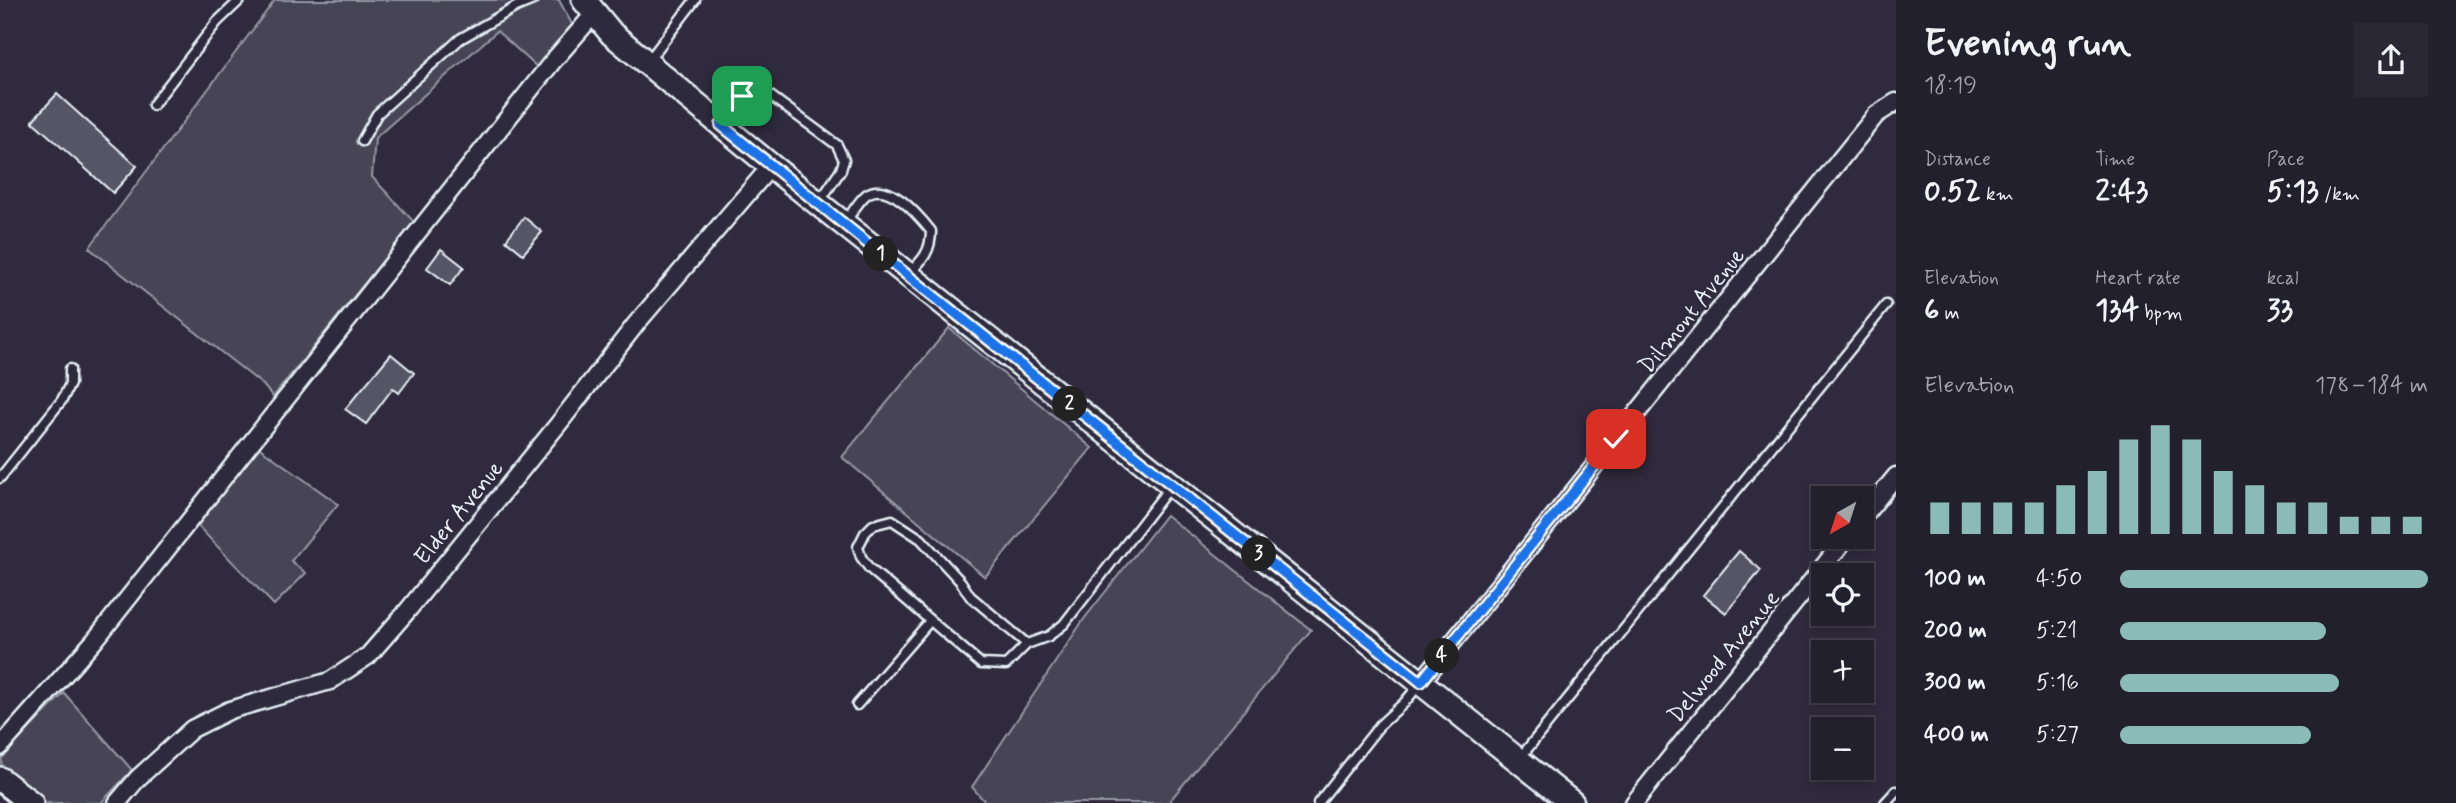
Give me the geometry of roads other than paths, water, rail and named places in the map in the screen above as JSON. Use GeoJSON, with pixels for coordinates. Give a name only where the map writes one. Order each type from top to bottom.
{"type":"FeatureCollection","features":[{"type":"Feature","properties":{"kind":"street"},"geometry":{"type":"LineString","coordinates":[[0,747],[95,640],[544,72],[589,7],[612,34],[771,166],[1572,803]]}},
{"type":"Feature","properties":{"kind":"street","name":"Dilmont Avenue"},"geometry":{"type":"LineString","coordinates":[[1421,682],[1876,115],[1896,102]]}},
{"type":"Feature","properties":{"kind":"street","name":"Elder Avenue"},"geometry":{"type":"LineString","coordinates":[[117,803],[138,778],[192,729],[230,710],[330,681],[368,656],[416,600],[636,324],[771,166]]}},
{"type":"Feature","properties":{"kind":"street"},"geometry":{"type":"LineString","coordinates":[[1874,503],[1896,476]]}},
{"type":"Feature","properties":{"kind":"street","name":"Delwood Avenue"},"geometry":{"type":"LineString","coordinates":[[1634,803],[1837,550]]}},
{"type":"Feature","properties":{"kind":"street"},"geometry":{"type":"LineString","coordinates":[[1,783],[31,803]]}},
{"type":"Feature","properties":{"kind":"lane"},"geometry":{"type":"LineString","coordinates":[[153,105],[218,22],[240,0]]}},
{"type":"Feature","properties":{"kind":"lane"},"geometry":{"type":"LineString","coordinates":[[362,141],[377,114],[460,39],[516,6],[533,0]]}},
{"type":"Feature","properties":{"kind":"lane"},"geometry":{"type":"LineString","coordinates":[[647,63],[695,0]]}},
{"type":"Feature","properties":{"kind":"lane"},"geometry":{"type":"LineString","coordinates":[[721,125],[742,96],[752,89],[761,89],[836,145],[844,160],[841,170],[818,204]]}},
{"type":"Feature","properties":{"kind":"lane"},"geometry":{"type":"LineString","coordinates":[[844,224],[866,195],[878,190],[891,192],[932,231],[930,248],[925,258],[907,275]]}},
{"type":"Feature","properties":{"kind":"lane"},"geometry":{"type":"LineString","coordinates":[[1518,760],[1886,305]]}},
{"type":"Feature","properties":{"kind":"lane"},"geometry":{"type":"LineString","coordinates":[[0,478],[62,400],[70,384],[70,369]]}},
{"type":"Feature","properties":{"kind":"lane"},"geometry":{"type":"LineString","coordinates":[[1027,644],[971,596],[961,582],[908,528],[892,520],[873,525],[865,533],[858,547],[869,568],[981,664],[1006,665],[1027,644],[1049,636],[1064,624],[1172,485]]}},
{"type":"Feature","properties":{"kind":"lane"},"geometry":{"type":"LineString","coordinates":[[857,705],[930,621]]}},
{"type":"Feature","properties":{"kind":"lane"},"geometry":{"type":"LineString","coordinates":[[1320,802],[1380,725],[1404,703],[1421,682]]}},
{"type":"Feature","properties":{"kind":"lane"},"geometry":{"type":"LineString","coordinates":[[1885,803],[1896,791]]}}]}
